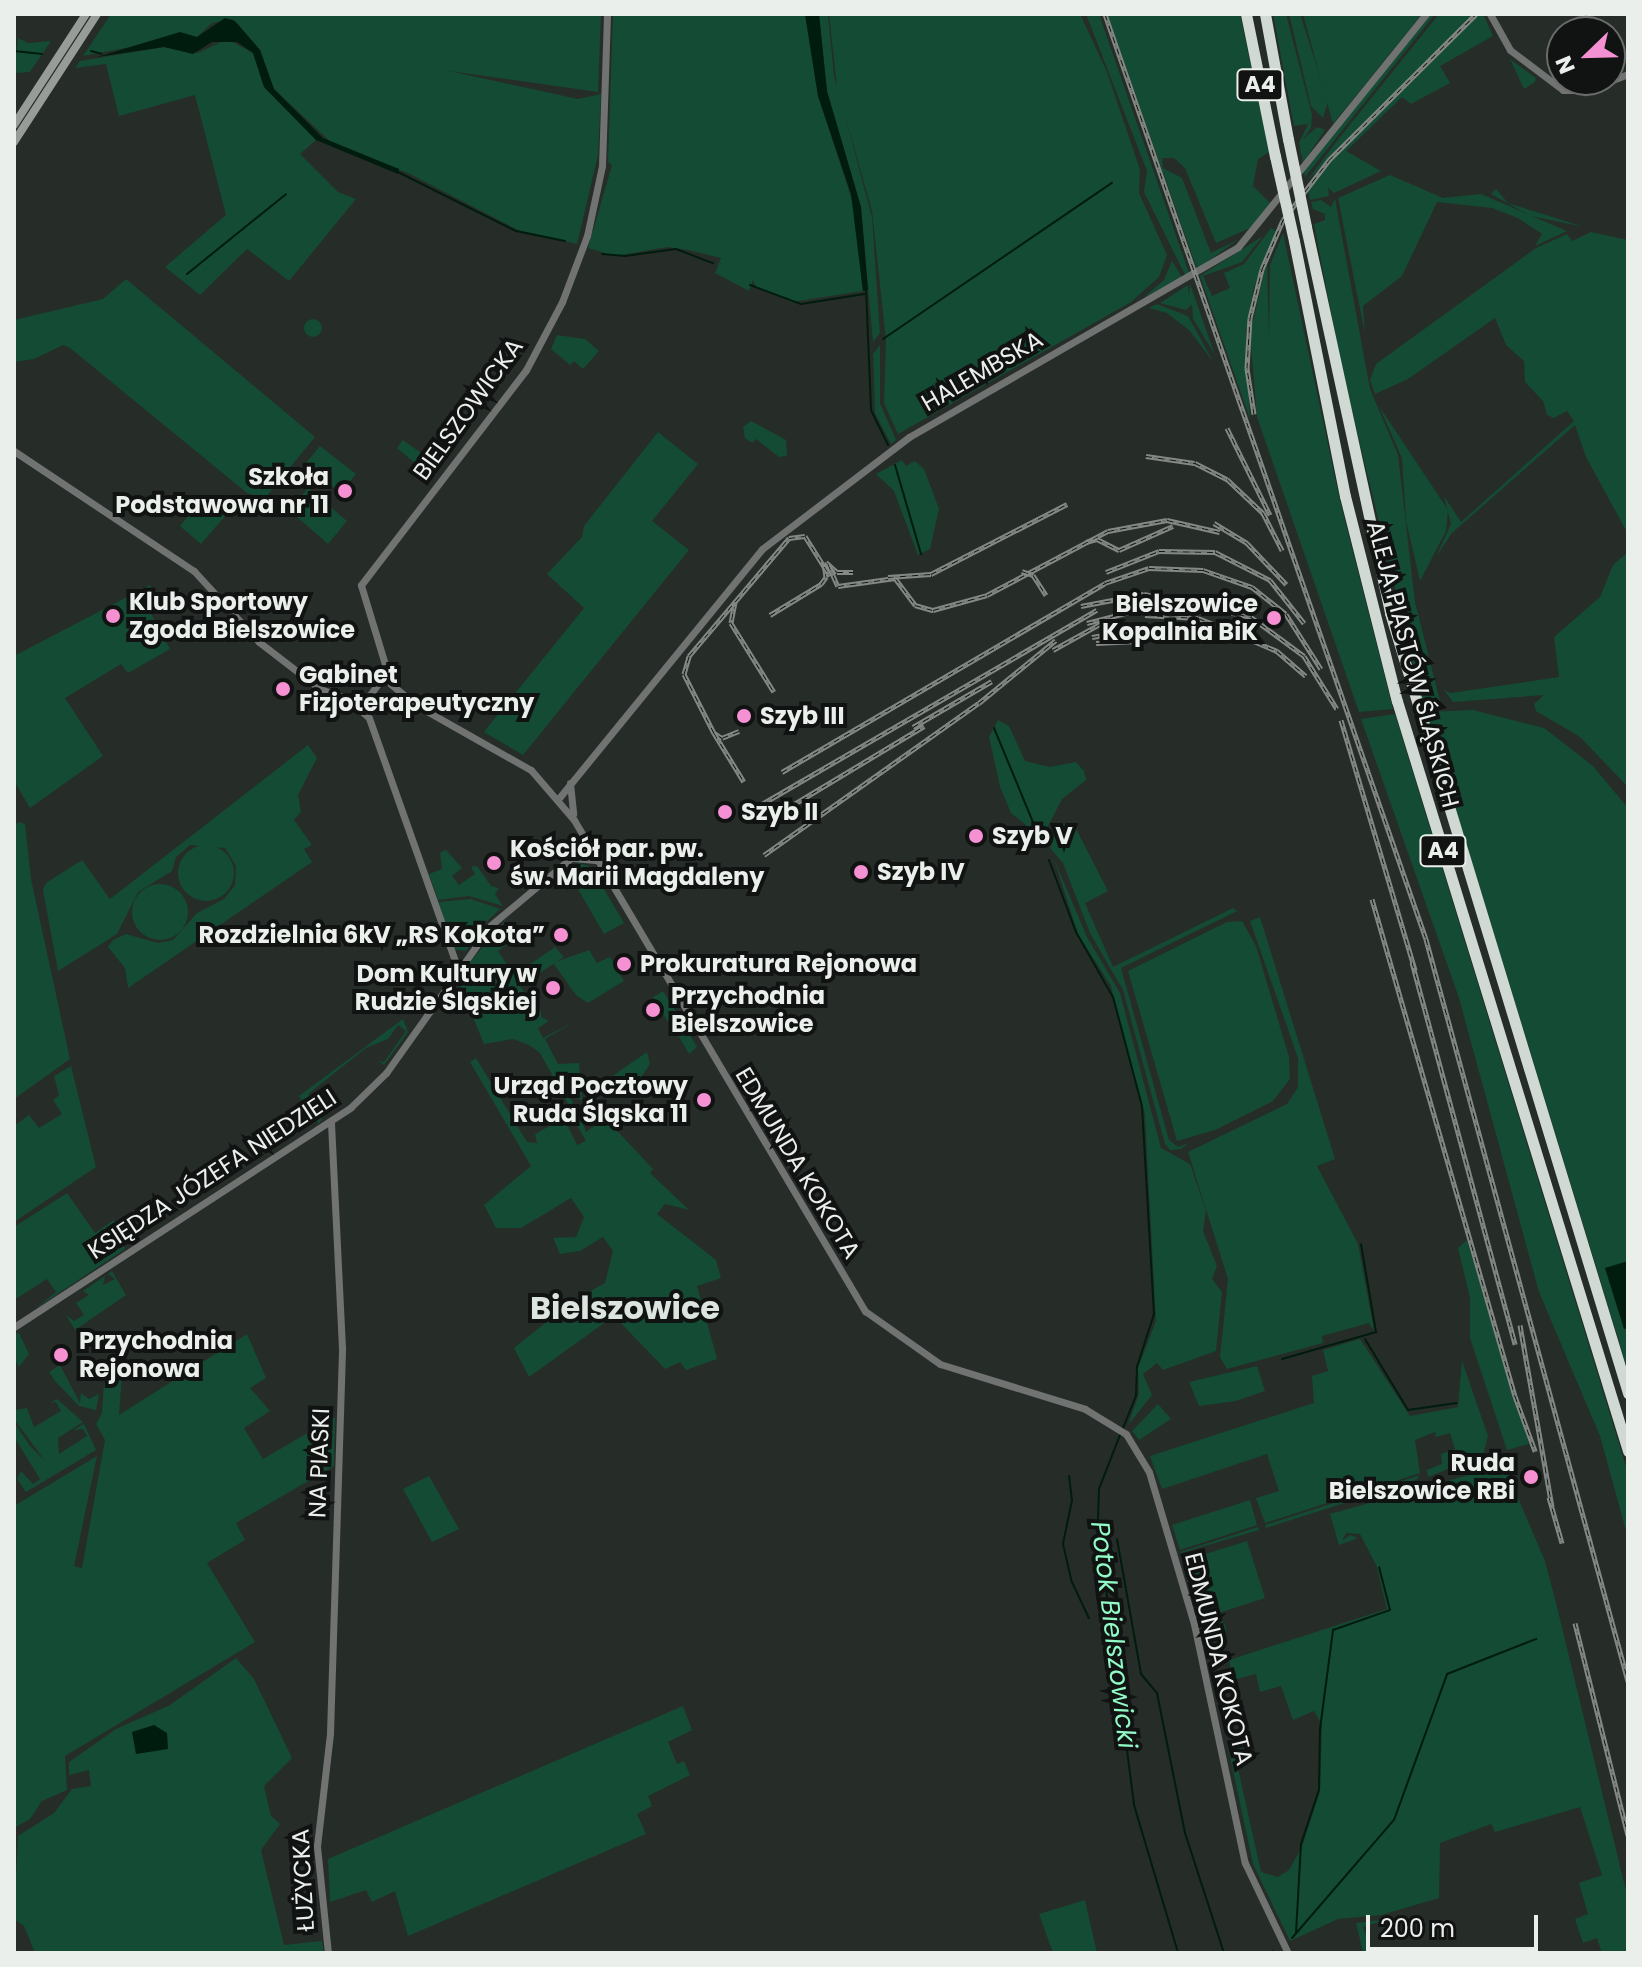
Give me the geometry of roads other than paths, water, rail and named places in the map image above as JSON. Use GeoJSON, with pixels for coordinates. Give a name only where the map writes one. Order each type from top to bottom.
{"type":"FeatureCollection","features":[{"type":"Feature","properties":{"kind":"highway","name":"ALEJA PIASTÓW ŚLĄSKICH"},"geometry":{"type":"LineString","coordinates":[[1246,14],[1342,482],[1397,701],[1628,1451]]}},
{"type":"Feature","properties":{"kind":"highway","name":"ALEJA PIASTÓW ŚLĄSKICH"},"geometry":{"type":"LineString","coordinates":[[1265,14],[1356,473],[1394,627],[1628,1393]]}},
{"type":"Feature","properties":{"kind":"main road"},"geometry":{"type":"LineString","coordinates":[[14,125],[86,14]]}},
{"type":"Feature","properties":{"kind":"main road"},"geometry":{"type":"LineString","coordinates":[[14,142],[97,14]]}},
{"type":"Feature","properties":{"kind":"street","name":"BIELSZOWICKA"},"geometry":{"type":"LineString","coordinates":[[390,700],[361,597],[363,576],[526,370],[580,257],[602,166],[607,14]]}},
{"type":"Feature","properties":{"kind":"street","name":"HALEMBSKA"},"geometry":{"type":"LineString","coordinates":[[559,798],[762,549],[890,451],[1238,247],[1426,14]]}},
{"type":"Feature","properties":{"kind":"street"},"geometry":{"type":"LineString","coordinates":[[1490,14],[1510,50],[1555,86],[1578,92],[1628,74]]}},
{"type":"Feature","properties":{"kind":"street","name":"EDMUNDA KOKOTA"},"geometry":{"type":"LineString","coordinates":[[14,451],[194,571],[267,650],[320,689],[346,698],[416,705],[511,755],[547,785],[574,820],[865,1311],[940,1364],[1085,1409],[1122,1431],[1149,1472],[1194,1624],[1245,1863],[1288,1953]]}},
{"type":"Feature","properties":{"kind":"street","name":"BIELSZOWICKA"},"geometry":{"type":"LineString","coordinates":[[384,672],[393,688],[416,705]]}},
{"type":"Feature","properties":{"kind":"street"},"geometry":{"type":"LineString","coordinates":[[384,672],[367,700],[369,718],[458,969]]}},
{"type":"Feature","properties":{"kind":"street"},"geometry":{"type":"LineString","coordinates":[[390,700],[393,688]]}},
{"type":"Feature","properties":{"kind":"street"},"geometry":{"type":"LineString","coordinates":[[346,698],[369,718]]}},
{"type":"Feature","properties":{"kind":"street"},"geometry":{"type":"LineString","coordinates":[[547,785],[570,783],[574,820]]}},
{"type":"Feature","properties":{"kind":"street","name":"KSIĘDZA JÓZEFA NIEDZIELI"},"geometry":{"type":"LineString","coordinates":[[14,1327],[331,1123],[381,1079],[495,921],[588,844]]}},
{"type":"Feature","properties":{"kind":"street"},"geometry":{"type":"LineString","coordinates":[[573,858],[598,860]]}},
{"type":"Feature","properties":{"kind":"street","name":"NA PIASKI"},"geometry":{"type":"LineString","coordinates":[[320,1804],[330,1733],[342,1384],[331,1123]]}},
{"type":"Feature","properties":{"kind":"street","name":"ŁUŻYCKA"},"geometry":{"type":"LineString","coordinates":[[320,1804],[318,1863],[328,1953]]}},
{"type":"Feature","properties":{"kind":"waterway"},"geometry":{"type":"LineString","coordinates":[[14,51],[42,54]]}},
{"type":"Feature","properties":{"kind":"waterway"},"geometry":{"type":"LineString","coordinates":[[91,51],[102,54]]}},
{"type":"Feature","properties":{"kind":"waterway"},"geometry":{"type":"LineString","coordinates":[[398,172],[516,231],[565,241]]}},
{"type":"Feature","properties":{"kind":"waterway"},"geometry":{"type":"LineString","coordinates":[[883,339],[1112,183]]}},
{"type":"Feature","properties":{"kind":"waterway"},"geometry":{"type":"LineString","coordinates":[[187,274],[286,194]]}},
{"type":"Feature","properties":{"kind":"waterway"},"geometry":{"type":"LineString","coordinates":[[602,254],[625,256],[676,249],[713,263]]}},
{"type":"Feature","properties":{"kind":"waterway"},"geometry":{"type":"LineString","coordinates":[[750,285],[801,304],[864,294]]}},
{"type":"Feature","properties":{"kind":"waterway","name":"Potok Bielszowicki"},"geometry":{"type":"LineString","coordinates":[[866,289],[871,410],[888,445]]}},
{"type":"Feature","properties":{"kind":"waterway","name":"Potok Bielszowicki"},"geometry":{"type":"LineString","coordinates":[[895,465],[921,554]]}},
{"type":"Feature","properties":{"kind":"waterway","name":"Potok Bielszowicki"},"geometry":{"type":"LineString","coordinates":[[994,728],[1040,839]]}},
{"type":"Feature","properties":{"kind":"waterway","name":"Potok Bielszowicki"},"geometry":{"type":"LineString","coordinates":[[1049,860],[1076,932],[1113,997],[1142,1106],[1154,1314],[1137,1367],[1136,1396],[1123,1429]]}},
{"type":"Feature","properties":{"kind":"waterway"},"geometry":{"type":"LineString","coordinates":[[1282,1359],[1376,1332],[1361,1244]]}},
{"type":"Feature","properties":{"kind":"waterway"},"geometry":{"type":"LineString","coordinates":[[1365,1339],[1408,1410],[1457,1403]]}},
{"type":"Feature","properties":{"kind":"waterway","name":"Potok Bielszowicki"},"geometry":{"type":"LineString","coordinates":[[1120,1435],[1099,1489],[1098,1527],[1134,1805],[1178,1953]]}},
{"type":"Feature","properties":{"kind":"waterway"},"geometry":{"type":"LineString","coordinates":[[1069,1476],[1072,1500],[1063,1544],[1072,1582],[1089,1618]]}},
{"type":"Feature","properties":{"kind":"waterway"},"geometry":{"type":"LineString","coordinates":[[1117,1539],[1141,1674],[1157,1693],[1185,1833],[1224,1953]]}},
{"type":"Feature","properties":{"kind":"waterway"},"geometry":{"type":"LineString","coordinates":[[1296,1933],[1301,1844],[1319,1790],[1320,1729],[1333,1630],[1390,1610],[1379,1567]]}},
{"type":"Feature","properties":{"kind":"waterway"},"geometry":{"type":"LineString","coordinates":[[1292,1938],[1394,1820],[1447,1674],[1536,1639]]}},
{"type":"Feature","properties":{"kind":"waterway"},"geometry":{"type":"LineString","coordinates":[[1270,1953],[1274,1951]]}},
{"type":"Feature","properties":{"kind":"railway"},"geometry":{"type":"LineString","coordinates":[[1105,14],[1426,939],[1628,1681]]}},
{"type":"Feature","properties":{"kind":"railway"},"geometry":{"type":"LineString","coordinates":[[1254,414],[1247,368],[1250,318],[1262,269],[1283,220],[1329,160],[1476,14]]}},
{"type":"Feature","properties":{"kind":"railway"},"geometry":{"type":"LineString","coordinates":[[1227,428],[1270,515]]}},
{"type":"Feature","properties":{"kind":"railway"},"geometry":{"type":"LineString","coordinates":[[1146,456],[1195,463],[1227,479],[1263,513],[1282,550]]}},
{"type":"Feature","properties":{"kind":"railway"},"geometry":{"type":"LineString","coordinates":[[888,577],[931,574],[1067,504]]}},
{"type":"Feature","properties":{"kind":"railway"},"geometry":{"type":"LineString","coordinates":[[828,564],[838,586],[895,578],[915,605],[933,610],[987,595],[1108,531],[1167,520],[1220,532]]}},
{"type":"Feature","properties":{"kind":"railway"},"geometry":{"type":"LineString","coordinates":[[1214,523],[1247,543],[1286,584]]}},
{"type":"Feature","properties":{"kind":"railway"},"geometry":{"type":"LineString","coordinates":[[1086,542],[1097,539],[1119,550],[1173,526]]}},
{"type":"Feature","properties":{"kind":"railway"},"geometry":{"type":"LineString","coordinates":[[739,731],[722,738],[714,733],[684,674],[689,656],[789,538],[805,536],[830,576]]}},
{"type":"Feature","properties":{"kind":"railway"},"geometry":{"type":"LineString","coordinates":[[1106,572],[1159,551],[1215,552],[1270,580],[1304,623]]}},
{"type":"Feature","properties":{"kind":"railway"},"geometry":{"type":"LineString","coordinates":[[770,615],[821,584],[826,577],[824,562]]}},
{"type":"Feature","properties":{"kind":"railway"},"geometry":{"type":"LineString","coordinates":[[826,562],[837,572],[853,572]]}},
{"type":"Feature","properties":{"kind":"railway"},"geometry":{"type":"LineString","coordinates":[[782,772],[1105,583],[1149,568],[1203,570],[1252,587],[1286,614],[1321,669]]}},
{"type":"Feature","properties":{"kind":"railway"},"geometry":{"type":"LineString","coordinates":[[1022,571],[1033,575],[1046,595]]}},
{"type":"Feature","properties":{"kind":"railway"},"geometry":{"type":"LineString","coordinates":[[1081,606],[1144,594],[1251,617],[1304,656],[1337,709]]}},
{"type":"Feature","properties":{"kind":"railway"},"geometry":{"type":"LineString","coordinates":[[735,602],[731,623],[774,692]]}},
{"type":"Feature","properties":{"kind":"railway"},"geometry":{"type":"LineString","coordinates":[[1087,623],[1160,604]]}},
{"type":"Feature","properties":{"kind":"railway"},"geometry":{"type":"LineString","coordinates":[[762,804],[1097,610]]}},
{"type":"Feature","properties":{"kind":"railway"},"geometry":{"type":"LineString","coordinates":[[1145,615],[1198,618],[1244,636]]}},
{"type":"Feature","properties":{"kind":"railway"},"geometry":{"type":"LineString","coordinates":[[1053,650],[1102,623]]}},
{"type":"Feature","properties":{"kind":"railway"},"geometry":{"type":"LineString","coordinates":[[1092,637],[1146,628]]}},
{"type":"Feature","properties":{"kind":"railway"},"geometry":{"type":"LineString","coordinates":[[1180,628],[1211,630]]}},
{"type":"Feature","properties":{"kind":"railway"},"geometry":{"type":"LineString","coordinates":[[1235,633],[1277,651],[1306,676]]}},
{"type":"Feature","properties":{"kind":"railway"},"geometry":{"type":"LineString","coordinates":[[764,855],[979,703],[1056,640]]}},
{"type":"Feature","properties":{"kind":"railway"},"geometry":{"type":"LineString","coordinates":[[1096,643],[1138,641]]}},
{"type":"Feature","properties":{"kind":"railway"},"geometry":{"type":"LineString","coordinates":[[913,727],[992,681]]}},
{"type":"Feature","properties":{"kind":"railway"},"geometry":{"type":"LineString","coordinates":[[1341,720],[1415,970]]}},
{"type":"Feature","properties":{"kind":"railway"},"geometry":{"type":"LineString","coordinates":[[781,812],[924,726]]}},
{"type":"Feature","properties":{"kind":"railway"},"geometry":{"type":"LineString","coordinates":[[714,733],[744,782]]}},
{"type":"Feature","properties":{"kind":"railway"},"geometry":{"type":"LineString","coordinates":[[1372,899],[1515,1396],[1535,1451]]}},
{"type":"Feature","properties":{"kind":"railway"},"geometry":{"type":"LineString","coordinates":[[1412,962],[1515,1344]]}},
{"type":"Feature","properties":{"kind":"railway"},"geometry":{"type":"LineString","coordinates":[[1520,1325],[1552,1506]]}},
{"type":"Feature","properties":{"kind":"railway"},"geometry":{"type":"LineString","coordinates":[[1549,1497],[1562,1543]]}},
{"type":"Feature","properties":{"kind":"railway"},"geometry":{"type":"LineString","coordinates":[[1575,1623],[1628,1836]]}},
{"type":"Feature","properties":{"kind":"place","name":"Szkoła Podstawowa nr 11"},"geometry":{"type":"Point","coordinates":[345,491]}},
{"type":"Feature","properties":{"kind":"place","name":"Klub Sportowy Zgoda Bielszowice"},"geometry":{"type":"Point","coordinates":[113,616]}},
{"type":"Feature","properties":{"kind":"place","name":"Bielszowice Kopalnia BiK"},"geometry":{"type":"Point","coordinates":[1274,618]}},
{"type":"Feature","properties":{"kind":"place","name":"Gabinet Fizjoterapeutyczny"},"geometry":{"type":"Point","coordinates":[283,689]}},
{"type":"Feature","properties":{"kind":"place","name":"Szyb III"},"geometry":{"type":"Point","coordinates":[744,716]}},
{"type":"Feature","properties":{"kind":"place","name":"Szyb II"},"geometry":{"type":"Point","coordinates":[725,812]}},
{"type":"Feature","properties":{"kind":"place","name":"Szyb V"},"geometry":{"type":"Point","coordinates":[976,836]}},
{"type":"Feature","properties":{"kind":"place","name":"Kościół par. pw. św. Marii Magdaleny"},"geometry":{"type":"Point","coordinates":[494,863]}},
{"type":"Feature","properties":{"kind":"place","name":"Szyb IV"},"geometry":{"type":"Point","coordinates":[861,872]}},
{"type":"Feature","properties":{"kind":"place","name":"Rozdzielnia 6kV „RS Kokota”"},"geometry":{"type":"Point","coordinates":[561,935]}},
{"type":"Feature","properties":{"kind":"place","name":"Prokuratura Rejonowa"},"geometry":{"type":"Point","coordinates":[624,964]}},
{"type":"Feature","properties":{"kind":"place","name":"Dom Kultury w Rudzie Śląskiej"},"geometry":{"type":"Point","coordinates":[553,988]}},
{"type":"Feature","properties":{"kind":"place","name":"Przychodnia Bielszowice"},"geometry":{"type":"Point","coordinates":[653,1010]}},
{"type":"Feature","properties":{"kind":"place","name":"Urząd Pocztowy Ruda Śląska 11"},"geometry":{"type":"Point","coordinates":[704,1100]}},
{"type":"Feature","properties":{"kind":"place","name":"Przychodnia Rejonowa"},"geometry":{"type":"Point","coordinates":[61,1355]}},
{"type":"Feature","properties":{"kind":"place","name":"Ruda Bielszowice RBi"},"geometry":{"type":"Point","coordinates":[1531,1477]}},
{"type":"Feature","properties":{"kind":"district","name":"Bielszowice"},"geometry":{"type":"Point","coordinates":[625,1308]}}]}
